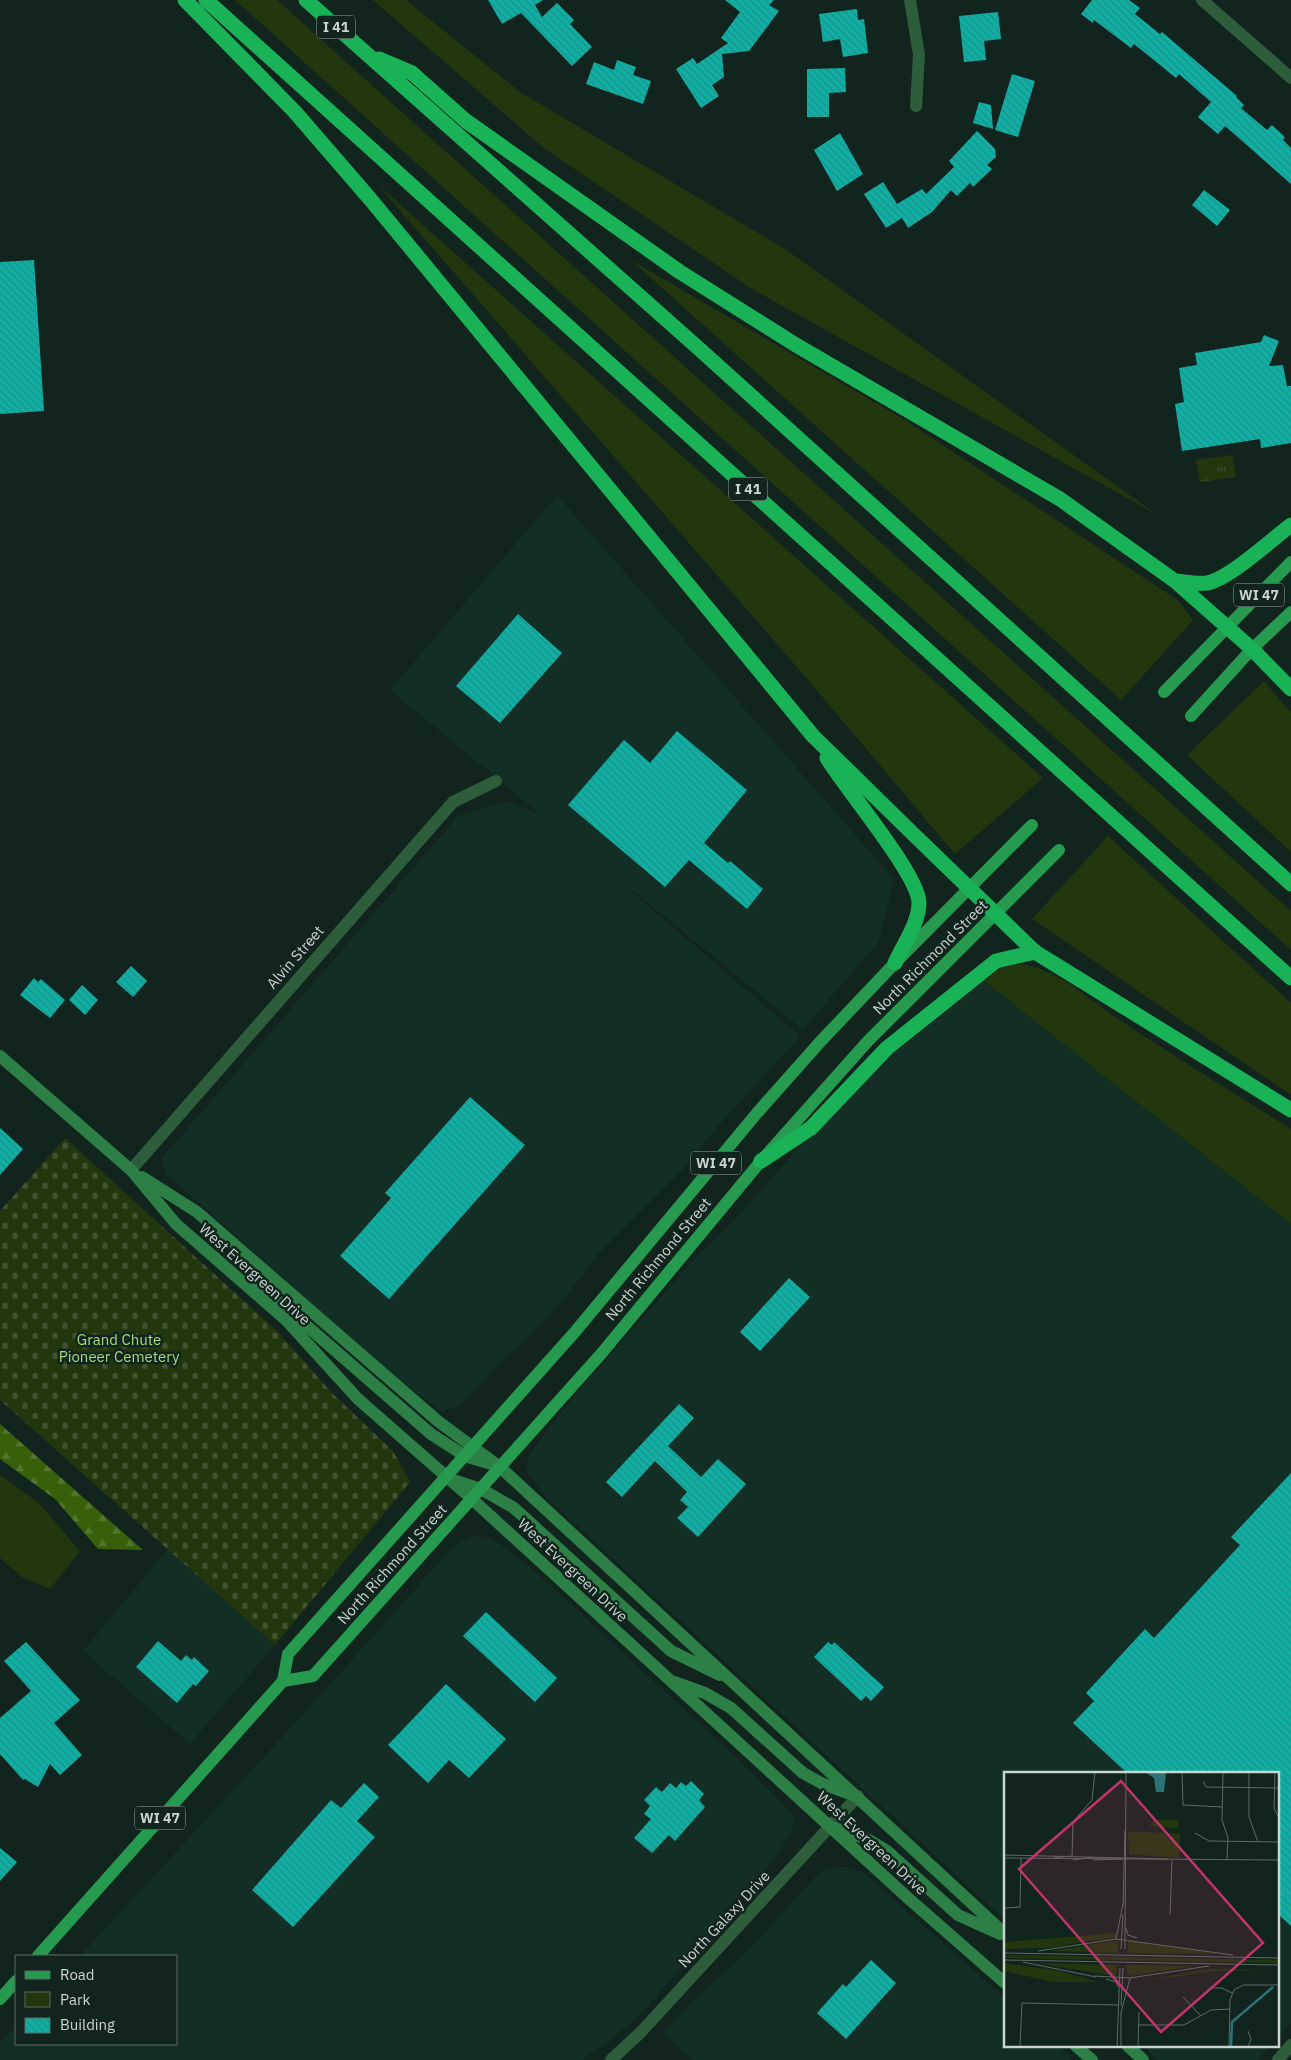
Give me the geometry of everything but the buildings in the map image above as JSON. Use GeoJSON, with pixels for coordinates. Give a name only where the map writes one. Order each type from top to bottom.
{"type":"FeatureCollection","features":[{"type":"Feature","properties":{"kind":"highway"},"geometry":{"type":"LineString","coordinates":[[185,0],[295,112],[813,736],[1035,952],[1291,1110]]}},
{"type":"Feature","properties":{"kind":"highway","name":"I 41"},"geometry":{"type":"LineString","coordinates":[[206,0],[1291,978]]}},
{"type":"Feature","properties":{"kind":"highway","name":"I 41"},"geometry":{"type":"LineString","coordinates":[[306,0],[696,346],[1291,884]]}},
{"type":"Feature","properties":{"kind":"highway"},"geometry":{"type":"LineString","coordinates":[[366,54],[412,73],[466,121],[501,147],[680,272],[796,345],[1018,472],[1067,504],[1176,581],[1252,649],[1291,689]]}},
{"type":"Feature","properties":{"kind":"highway"},"geometry":{"type":"LineString","coordinates":[[1176,581],[1195,584],[1209,582],[1248,559],[1291,525]]}},
{"type":"Feature","properties":{"kind":"highway"},"geometry":{"type":"LineString","coordinates":[[813,736],[833,768],[904,867],[917,893],[918,914],[895,963]]}},
{"type":"Feature","properties":{"kind":"highway"},"geometry":{"type":"LineString","coordinates":[[761,1162],[811,1128],[887,1048],[996,961],[1035,952]]}},
{"type":"Feature","properties":{"kind":"main road","name":"WI 47"},"geometry":{"type":"LineString","coordinates":[[1164,692],[1291,562]]}},
{"type":"Feature","properties":{"kind":"main road","name":"WI 47"},"geometry":{"type":"LineString","coordinates":[[1191,716],[1252,649],[1291,612]]}},
{"type":"Feature","properties":{"kind":"main road","name":"North Richmond Street"},"geometry":{"type":"LineString","coordinates":[[1032,825],[895,963],[757,1113],[605,1296],[288,1654],[283,1681],[313,1676],[601,1354],[761,1162],[868,1041],[1059,850]]}},
{"type":"Feature","properties":{"kind":"main road","name":"WI 47"},"geometry":{"type":"LineString","coordinates":[[39,1955],[283,1681]]}},
{"type":"Feature","properties":{"kind":"main road"},"geometry":{"type":"LineString","coordinates":[[0,1999],[15,1982]]}},
{"type":"Feature","properties":{"kind":"street"},"geometry":{"type":"LineString","coordinates":[[910,0],[919,55],[916,106]]}},
{"type":"Feature","properties":{"kind":"street"},"geometry":{"type":"LineString","coordinates":[[1202,0],[1291,78]]}},
{"type":"Feature","properties":{"kind":"street","name":"Alvin Street"},"geometry":{"type":"LineString","coordinates":[[131,1170],[453,802],[496,781]]}},
{"type":"Feature","properties":{"kind":"street","name":"West Evergreen Drive"},"geometry":{"type":"LineString","coordinates":[[0,1056],[131,1170],[197,1212],[439,1422],[500,1467],[858,1796],[1004,1934]]}},
{"type":"Feature","properties":{"kind":"street","name":"West Evergreen Drive"},"geometry":{"type":"LineString","coordinates":[[131,1170],[176,1224],[286,1320],[358,1399],[472,1499],[908,1898],[1004,1982]]}},
{"type":"Feature","properties":{"kind":"street"},"geometry":{"type":"LineString","coordinates":[[240,1280],[269,1293],[431,1434],[465,1456],[500,1467]]}},
{"type":"Feature","properties":{"kind":"street"},"geometry":{"type":"LineString","coordinates":[[446,1477],[481,1489],[514,1508],[671,1651],[732,1681]]}},
{"type":"Feature","properties":{"kind":"street"},"geometry":{"type":"LineString","coordinates":[[668,1680],[705,1693],[731,1708],[802,1773],[823,1784],[858,1796]]}},
{"type":"Feature","properties":{"kind":"street","name":"North Galaxy Drive"},"geometry":{"type":"LineString","coordinates":[[611,2060],[641,2032],[858,1796]]}},
{"type":"Feature","properties":{"kind":"street"},"geometry":{"type":"LineString","coordinates":[[830,1826],[867,1839],[888,1851],[958,1915],[1004,1935]]}},
{"type":"Feature","properties":{"kind":"street"},"geometry":{"type":"LineString","coordinates":[[1278,2060],[1291,2045]]}},
{"type":"Feature","properties":{"kind":"street"},"geometry":{"type":"LineString","coordinates":[[1078,2048],[1092,2060]]}},
{"type":"Feature","properties":{"kind":"street"},"geometry":{"type":"LineString","coordinates":[[1130,2048],[1143,2060]]}},
{"type":"Feature","properties":{"kind":"shaded area"},"geometry":{"type":"Polygon","coordinates":[[[557,495],[894,879],[879,941],[803,1030],[588,854],[800,1036],[712,1133],[686,1166],[598,1254],[566,1297],[528,1337],[496,1367],[462,1404],[442,1412],[376,1361],[166,1174],[161,1159],[459,815],[507,801],[541,815],[390,690],[557,495]]]}},
{"type":"Feature","properties":{"kind":"shaded area"},"geometry":{"type":"Polygon","coordinates":[[[983,980],[1291,1224],[1291,2023],[1278,2037],[1278,1772],[1004,1772],[1004,1919],[545,1496],[527,1472],[530,1455],[543,1435],[575,1395],[694,1259],[733,1222],[805,1140],[877,1065],[983,980]]]}},
{"type":"Feature","properties":{"kind":"shaded area"},"geometry":{"type":"Polygon","coordinates":[[[475,1536],[488,1537],[499,1543],[535,1571],[739,1760],[791,1812],[794,1822],[791,1833],[775,1858],[643,2012],[606,2044],[581,2060],[0,2060],[0,2043],[15,2027],[15,2045],[178,2045],[178,1955],[81,1955],[308,1709],[451,1549],[462,1541],[475,1536]]]}},
{"type":"Feature","properties":{"kind":"shaded area"},"geometry":{"type":"Polygon","coordinates":[[[168,1549],[275,1645],[190,1744],[83,1651],[168,1549]]]}},
{"type":"Feature","properties":{"kind":"shaded area"},"geometry":{"type":"Polygon","coordinates":[[[847,1867],[864,1873],[1004,1997],[1004,2048],[1060,2048],[1074,2060],[693,2060],[663,2033],[691,2003],[755,1944],[816,1876],[828,1868],[847,1867]]]}},
{"type":"Feature","properties":{"kind":"shaded area"},"geometry":{"type":"Polygon","coordinates":[[[1145,2048],[1268,2048],[1257,2060],[1158,2060],[1145,2048]]]}},
{"type":"Feature","properties":{"kind":"green space"},"geometry":{"type":"Polygon","coordinates":[[[235,0],[277,0],[1291,911],[1291,950],[235,0]]]}},
{"type":"Feature","properties":{"kind":"green space"},"geometry":{"type":"Polygon","coordinates":[[[373,0],[406,0],[520,92],[785,249],[1159,516],[752,289],[545,149],[373,0]]]}},
{"type":"Feature","properties":{"kind":"green space"},"geometry":{"type":"Polygon","coordinates":[[[377,184],[1043,778],[955,854],[808,680],[377,184]]]}},
{"type":"Feature","properties":{"kind":"green space"},"geometry":{"type":"Polygon","coordinates":[[[631,260],[905,420],[1179,601],[1193,620],[1121,700],[631,260]]]}},
{"type":"Feature","properties":{"kind":"green space"},"geometry":{"type":"Polygon","coordinates":[[[1232,455],[1236,477],[1200,482],[1196,460],[1232,455]]]}},
{"type":"Feature","properties":{"kind":"green space"},"geometry":{"type":"Polygon","coordinates":[[[1264,681],[1291,713],[1291,852],[1187,755],[1264,681]]]}},
{"type":"Feature","properties":{"kind":"green space"},"geometry":{"type":"Polygon","coordinates":[[[1108,836],[1291,1003],[1291,1095],[1032,919],[1108,836]]]}},
{"type":"Feature","properties":{"kind":"green space"},"geometry":{"type":"Polygon","coordinates":[[[1016,964],[1044,971],[1072,985],[1142,1035],[1291,1129],[1291,1224],[983,980],[1002,968],[1016,964]]]}},
{"type":"Feature","properties":{"kind":"green space","name":"Grand Chute Pioneer Cemetery"},"geometry":{"type":"Polygon","coordinates":[[[65,1138],[277,1331],[333,1394],[393,1451],[410,1482],[275,1645],[0,1400],[0,1211],[65,1138]]]}},
{"type":"Feature","properties":{"kind":"green space"},"geometry":{"type":"Polygon","coordinates":[[[0,1424],[143,1550],[98,1549],[55,1499],[0,1459],[0,1424]]]}},
{"type":"Feature","properties":{"kind":"green space"},"geometry":{"type":"Polygon","coordinates":[[[0,1475],[39,1503],[80,1551],[50,1589],[22,1577],[0,1558],[0,1475]]]}}]}
